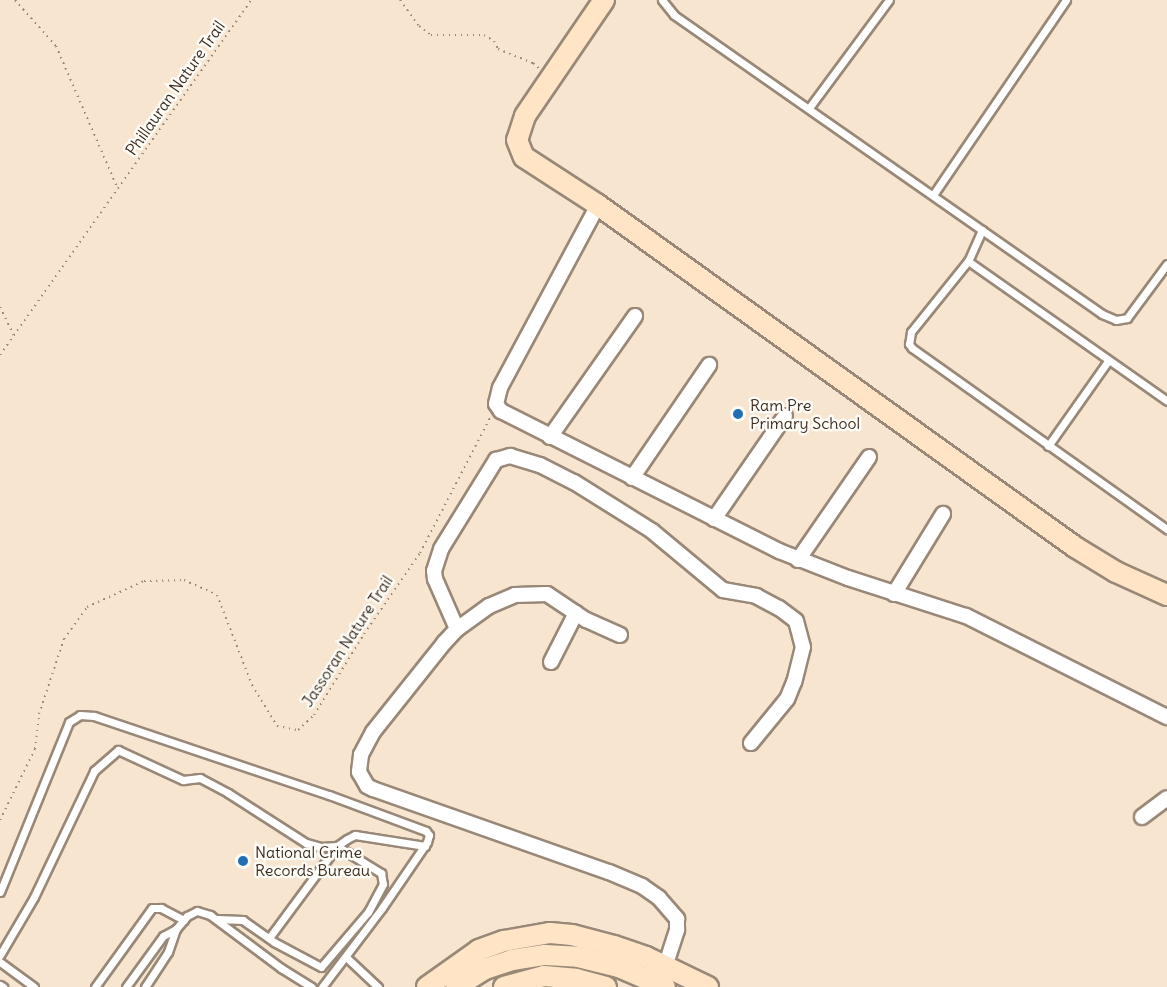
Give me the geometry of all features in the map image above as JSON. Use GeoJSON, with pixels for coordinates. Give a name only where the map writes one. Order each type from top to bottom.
{"type":"FeatureCollection","features":[{"type":"Feature","properties":{"kind":"street"},"geometry":{"type":"LineString","coordinates":[[604,0],[519,130],[517,140],[520,149],[531,162],[598,205],[1075,547],[1116,572],[1167,595]]}},
{"type":"Feature","properties":{"kind":"street"},"geometry":{"type":"LineString","coordinates":[[598,205],[500,388],[496,404],[509,416],[798,560],[980,622],[1167,717]]}},
{"type":"Feature","properties":{"kind":"street"},"geometry":{"type":"LineString","coordinates":[[550,437],[635,316]]}},
{"type":"Feature","properties":{"kind":"street"},"geometry":{"type":"LineString","coordinates":[[632,478],[709,365]]}},
{"type":"Feature","properties":{"kind":"street"},"geometry":{"type":"LineString","coordinates":[[714,519],[785,416]]}},
{"type":"Feature","properties":{"kind":"street"},"geometry":{"type":"LineString","coordinates":[[457,629],[435,579],[437,560],[448,534],[496,460],[510,456],[540,465],[574,482],[652,531],[723,590],[756,596],[779,608],[796,621],[803,647],[794,682],[787,699],[752,743]]}},
{"type":"Feature","properties":{"kind":"street"},"geometry":{"type":"LineString","coordinates":[[798,560],[868,457]]}},
{"type":"Feature","properties":{"kind":"street"},"geometry":{"type":"LineString","coordinates":[[894,594],[944,514]]}},
{"type":"Feature","properties":{"kind":"street"},"geometry":{"type":"LineString","coordinates":[[620,635],[600,628],[547,594],[524,593],[489,606],[457,629],[373,732],[361,755],[359,772],[362,780],[373,789],[609,872],[642,886],[659,898],[677,919],[677,930],[665,966]]}},
{"type":"Feature","properties":{"kind":"street"},"geometry":{"type":"LineString","coordinates":[[550,662],[576,613]]}},
{"type":"Feature","properties":{"kind":"street"},"geometry":{"type":"LineString","coordinates":[[1142,817],[1167,798]]}},
{"type":"Feature","properties":{"kind":"street"},"geometry":{"type":"LineString","coordinates":[[427,987],[479,950],[504,941],[550,933],[572,935],[614,946],[665,966],[708,987]]}},
{"type":"Feature","properties":{"kind":"street"},"geometry":{"type":"LineString","coordinates":[[456,987],[485,969],[512,960],[545,955],[578,957],[619,967],[665,987]]}},
{"type":"Feature","properties":{"kind":"street"},"geometry":{"type":"LineString","coordinates":[[504,987],[544,976],[576,979],[606,987]]}},
{"type":"Feature","properties":{"kind":"lane"},"geometry":{"type":"LineString","coordinates":[[662,0],[674,15],[1102,314],[1116,320],[1127,318],[1167,264]]}},
{"type":"Feature","properties":{"kind":"lane"},"geometry":{"type":"LineString","coordinates":[[809,108],[889,0]]}},
{"type":"Feature","properties":{"kind":"lane"},"geometry":{"type":"LineString","coordinates":[[933,195],[1066,0]]}},
{"type":"Feature","properties":{"kind":"lane"},"geometry":{"type":"LineString","coordinates":[[982,230],[968,261],[911,332],[909,344],[969,391],[1167,529]]}},
{"type":"Feature","properties":{"kind":"lane"},"geometry":{"type":"LineString","coordinates":[[968,261],[1167,401]]}},
{"type":"Feature","properties":{"kind":"lane"},"geometry":{"type":"LineString","coordinates":[[1048,446],[1108,361]]}},
{"type":"Feature","properties":{"kind":"lane"},"geometry":{"type":"LineString","coordinates":[[0,892],[69,722],[80,715],[94,716],[420,827],[429,835],[425,846],[322,987]]}},
{"type":"Feature","properties":{"kind":"lane"},"geometry":{"type":"LineString","coordinates":[[0,955],[39,886],[94,771],[118,750],[183,780],[200,778],[228,793],[306,843],[321,847],[337,846],[381,873],[383,884],[368,912],[321,968],[314,966],[243,920],[216,919]]}},
{"type":"Feature","properties":{"kind":"lane"},"geometry":{"type":"LineString","coordinates":[[269,938],[337,846],[355,835],[425,846]]}},
{"type":"Feature","properties":{"kind":"lane"},"geometry":{"type":"LineString","coordinates":[[95,987],[152,908],[162,908],[184,920]]}},
{"type":"Feature","properties":{"kind":"lane"},"geometry":{"type":"LineString","coordinates":[[126,987],[158,941],[198,910],[216,919],[312,987]]}},
{"type":"Feature","properties":{"kind":"lane"},"geometry":{"type":"LineString","coordinates":[[145,987],[168,952],[176,929]]}},
{"type":"Feature","properties":{"kind":"lane"},"geometry":{"type":"LineString","coordinates":[[346,957],[378,987]]}},
{"type":"Feature","properties":{"kind":"lane"},"geometry":{"type":"LineString","coordinates":[[0,962],[34,987]]}},
{"type":"Feature","properties":{"kind":"path","name":"Phillauran Nature Trail"},"geometry":{"type":"LineString","coordinates":[[15,0],[56,46],[118,189]]}},
{"type":"Feature","properties":{"kind":"path","name":"Phillauran Nature Trail"},"geometry":{"type":"LineString","coordinates":[[0,355],[251,0]]}},
{"type":"Feature","properties":{"kind":"path"},"geometry":{"type":"LineString","coordinates":[[400,0],[419,26],[431,35],[484,35],[494,40],[498,50],[532,63],[551,79]]}},
{"type":"Feature","properties":{"kind":"path"},"geometry":{"type":"LineString","coordinates":[[0,307],[14,336]]}},
{"type":"Feature","properties":{"kind":"path","name":"Jassoran Nature Trail"},"geometry":{"type":"LineString","coordinates":[[0,820],[35,749],[39,714],[64,639],[87,607],[144,581],[184,580],[217,595],[252,685],[277,726],[298,730],[314,715],[364,634],[420,553],[496,404]]}},
{"type":"Feature","properties":{"kind":"place","name":"Ram Pre Primary School"},"geometry":{"type":"Point","coordinates":[738,414]}},
{"type":"Feature","properties":{"kind":"place","name":"National Crime Records Bureau"},"geometry":{"type":"Point","coordinates":[243,861]}}]}
